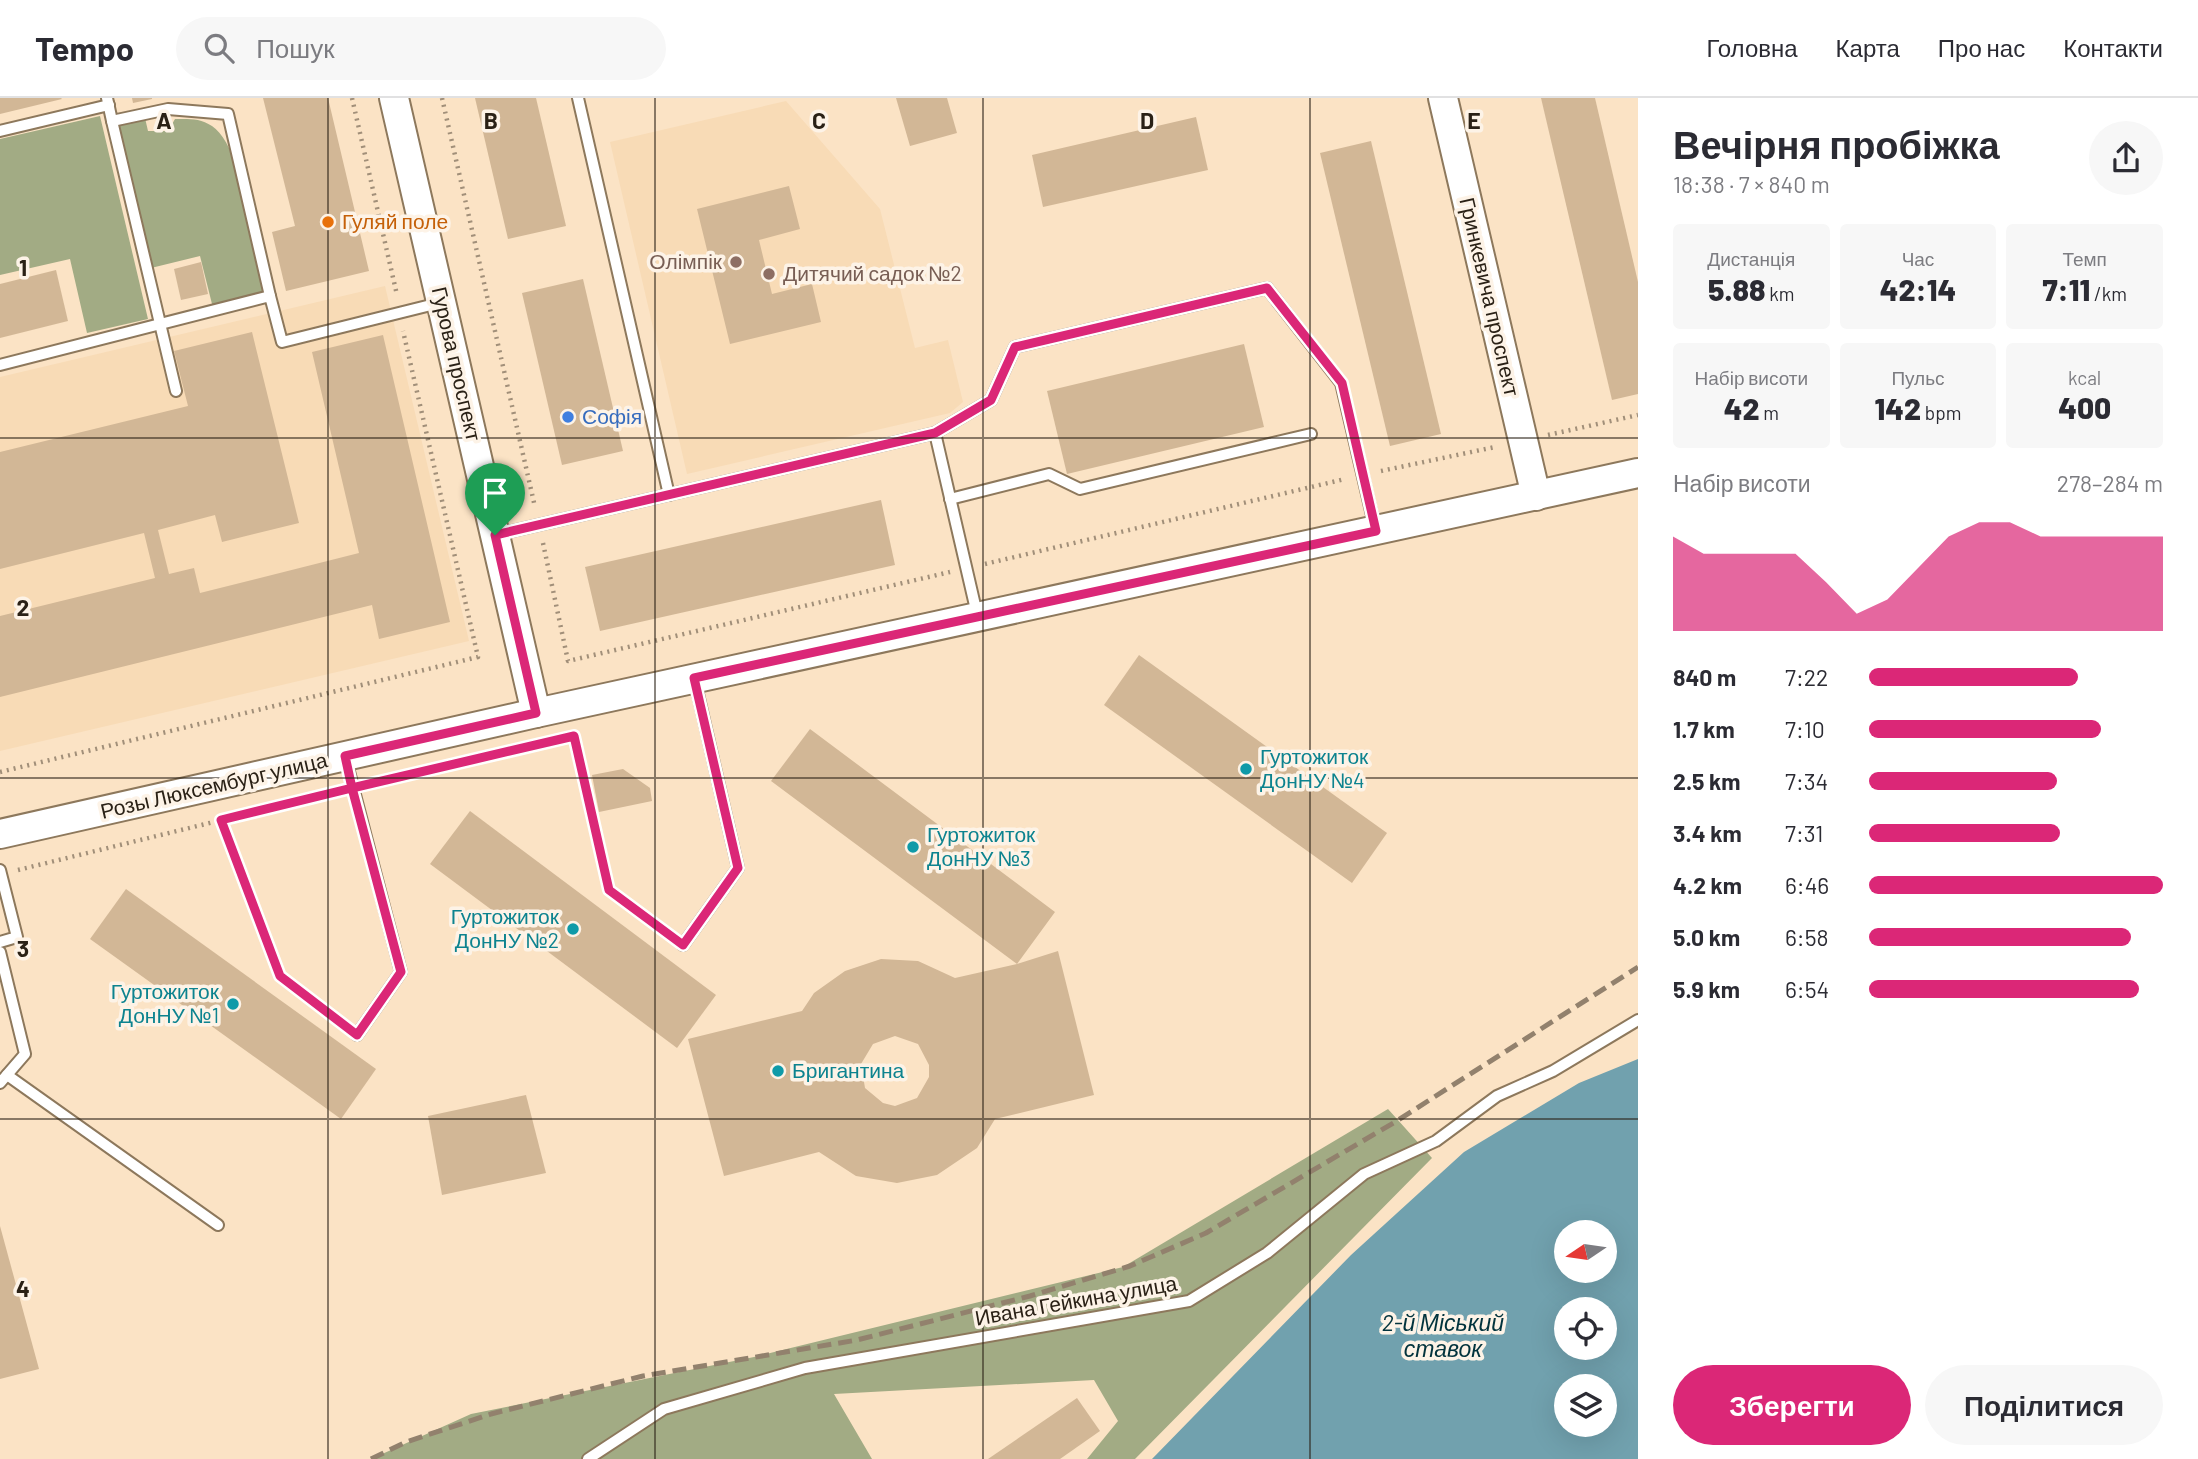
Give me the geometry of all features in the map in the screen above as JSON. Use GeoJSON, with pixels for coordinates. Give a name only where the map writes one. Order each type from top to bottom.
{"type":"FeatureCollection","features":[{"type":"Feature","properties":{"kind":"street","name":"Гурова проспект"},"geometry":{"type":"LineString","coordinates":[[394,98],[536,713]]}},
{"type":"Feature","properties":{"kind":"street","name":"Гринкевича проспект"},"geometry":{"type":"LineString","coordinates":[[1443,98],[1536,496]]}},
{"type":"Feature","properties":{"kind":"street","name":"Розы Люксембург улица"},"geometry":{"type":"LineString","coordinates":[[0,834],[694,678],[1638,473]]}},
{"type":"Feature","properties":{"kind":"lane"},"geometry":{"type":"LineString","coordinates":[[578,98],[670,495]]}},
{"type":"Feature","properties":{"kind":"lane"},"geometry":{"type":"LineString","coordinates":[[0,131],[108,101],[176,391]]}},
{"type":"Feature","properties":{"kind":"lane"},"geometry":{"type":"LineString","coordinates":[[112,121],[168,109],[228,114],[282,342],[442,302]]}},
{"type":"Feature","properties":{"kind":"lane"},"geometry":{"type":"LineString","coordinates":[[495,535],[935,433],[991,400],[1015,347],[1267,288],[1342,383],[1376,531]]}},
{"type":"Feature","properties":{"kind":"lane"},"geometry":{"type":"LineString","coordinates":[[0,365],[270,296]]}},
{"type":"Feature","properties":{"kind":"lane"},"geometry":{"type":"LineString","coordinates":[[935,433],[977,617]]}},
{"type":"Feature","properties":{"kind":"lane"},"geometry":{"type":"LineString","coordinates":[[950,499],[1049,474],[1080,489],[1311,434]]}},
{"type":"Feature","properties":{"kind":"lane"},"geometry":{"type":"LineString","coordinates":[[683,945],[738,868],[694,678]]}},
{"type":"Feature","properties":{"kind":"lane"},"geometry":{"type":"LineString","coordinates":[[345,756],[401,972],[357,1035]]}},
{"type":"Feature","properties":{"kind":"lane"},"geometry":{"type":"LineString","coordinates":[[0,942],[17,937],[1,872]]}},
{"type":"Feature","properties":{"kind":"lane"},"geometry":{"type":"LineString","coordinates":[[0,952],[25,1054],[3,1079],[218,1225]]}},
{"type":"Feature","properties":{"kind":"lane","name":"Ивана Гейкина улица"},"geometry":{"type":"LineString","coordinates":[[588,1459],[664,1409],[805,1368],[1189,1301],[1267,1253],[1364,1174],[1436,1141],[1497,1096],[1553,1071],[1638,1020]]}},
{"type":"Feature","properties":{"kind":"path"},"geometry":{"type":"LineString","coordinates":[[0,772],[478,657],[352,98]]}},
{"type":"Feature","properties":{"kind":"path"},"geometry":{"type":"LineString","coordinates":[[442,98],[568,661],[1363,475],[1638,415]]}},
{"type":"Feature","properties":{"kind":"path"},"geometry":{"type":"LineString","coordinates":[[561,738],[584,733]]}},
{"type":"Feature","properties":{"kind":"path"},"geometry":{"type":"LineString","coordinates":[[574,736],[609,890],[683,945]]}},
{"type":"Feature","properties":{"kind":"path"},"geometry":{"type":"LineString","coordinates":[[1,872],[419,771]]}},
{"type":"Feature","properties":{"kind":"path"},"geometry":{"type":"LineString","coordinates":[[221,820],[280,976],[357,1035]]}},
{"type":"Feature","properties":{"kind":"shaded area","name":"Дитячий садок №2"},"geometry":{"type":"Polygon","coordinates":[[[786,101],[880,209],[915,348],[948,340],[963,402],[950,413],[687,474],[610,142],[786,101]]]}},
{"type":"Feature","properties":{"kind":"shaded area"},"geometry":{"type":"Polygon","coordinates":[[[385,286],[469,641],[0,751],[0,377],[385,286]]]}},
{"type":"Feature","properties":{"kind":"green space"},"geometry":{"type":"Polygon","coordinates":[[[100,116],[148,319],[87,333],[70,259],[0,275],[0,139],[100,116]]]}},
{"type":"Feature","properties":{"kind":"green space"},"geometry":{"type":"Polygon","coordinates":[[[145,118],[148,131],[168,131],[175,119],[190,119],[208,123],[223,137],[241,178],[268,295],[213,308],[200,256],[151,268],[116,125],[145,118]]]}},
{"type":"Feature","properties":{"kind":"green space"},"geometry":{"type":"Polygon","coordinates":[[[1388,1109],[1432,1158],[1135,1459],[1087,1459],[1118,1421],[1094,1380],[834,1394],[872,1459],[371,1459],[471,1414],[754,1357],[1123,1267],[1388,1109]]]}},
{"type":"Feature","properties":{"kind":"water","name":"2-й Міський ставок"},"geometry":{"type":"Polygon","coordinates":[[[1638,1059],[1638,1459],[1152,1459],[1351,1255],[1464,1152],[1579,1083],[1638,1059]]]}},
{"type":"Feature","properties":{"kind":"building"},"geometry":{"type":"Polygon","coordinates":[[[0,98],[61,98],[62,99],[0,114],[0,98]]]}},
{"type":"Feature","properties":{"kind":"building"},"geometry":{"type":"Polygon","coordinates":[[[132,98],[152,98],[152,99],[133,103],[132,98]]]}},
{"type":"Feature","properties":{"kind":"building"},"geometry":{"type":"Polygon","coordinates":[[[263,98],[328,98],[369,271],[286,291],[272,232],[295,226],[263,98]]]}},
{"type":"Feature","properties":{"kind":"building"},"geometry":{"type":"Polygon","coordinates":[[[475,98],[536,98],[566,226],[508,239],[475,98]]]}},
{"type":"Feature","properties":{"kind":"building"},"geometry":{"type":"Polygon","coordinates":[[[896,98],[947,98],[957,133],[910,146],[896,98]]]}},
{"type":"Feature","properties":{"kind":"building"},"geometry":{"type":"Polygon","coordinates":[[[1541,98],[1595,98],[1638,282],[1638,394],[1612,400],[1541,98]]]}},
{"type":"Feature","properties":{"kind":"building"},"geometry":{"type":"Polygon","coordinates":[[[1196,117],[1208,170],[1043,207],[1032,155],[1196,117]]]}},
{"type":"Feature","properties":{"kind":"building"},"geometry":{"type":"Polygon","coordinates":[[[1371,141],[1441,434],[1390,446],[1320,153],[1371,141]]]}},
{"type":"Feature","properties":{"kind":"building"},"geometry":{"type":"Polygon","coordinates":[[[789,186],[800,229],[759,240],[772,294],[812,284],[821,322],[730,344],[697,209],[789,186]]]}},
{"type":"Feature","properties":{"kind":"building"},"geometry":{"type":"Polygon","coordinates":[[[201,262],[208,294],[181,300],[174,269],[201,262]]]}},
{"type":"Feature","properties":{"kind":"building"},"geometry":{"type":"Polygon","coordinates":[[[56,270],[68,321],[0,338],[0,284],[56,270]]]}},
{"type":"Feature","properties":{"kind":"building"},"geometry":{"type":"Polygon","coordinates":[[[583,279],[623,451],[562,465],[522,293],[583,279]]]}},
{"type":"Feature","properties":{"kind":"building"},"geometry":{"type":"Polygon","coordinates":[[[252,332],[299,523],[222,542],[215,515],[158,530],[169,574],[194,568],[200,593],[359,553],[312,352],[383,335],[450,622],[379,639],[372,605],[0,697],[0,616],[155,578],[144,533],[0,569],[0,452],[188,406],[174,351],[252,332]]]}},
{"type":"Feature","properties":{"kind":"building"},"geometry":{"type":"Polygon","coordinates":[[[1244,344],[1264,427],[1067,474],[1047,391],[1244,344]]]}},
{"type":"Feature","properties":{"kind":"building"},"geometry":{"type":"Polygon","coordinates":[[[881,500],[895,565],[600,631],[585,567],[881,500]]]}},
{"type":"Feature","properties":{"kind":"building","name":"Гуртожиток ДонНУ №4"},"geometry":{"type":"Polygon","coordinates":[[[1139,655],[1387,833],[1352,883],[1104,705],[1139,655]]]}},
{"type":"Feature","properties":{"kind":"building","name":"Гуртожиток ДонНУ №3"},"geometry":{"type":"Polygon","coordinates":[[[810,729],[1055,912],[1017,964],[771,781],[810,729]]]}},
{"type":"Feature","properties":{"kind":"building"},"geometry":{"type":"Polygon","coordinates":[[[623,769],[650,788],[652,801],[599,812],[592,775],[623,769]]]}},
{"type":"Feature","properties":{"kind":"building","name":"Гуртожиток ДонНУ №2"},"geometry":{"type":"Polygon","coordinates":[[[470,811],[716,995],[677,1048],[430,864],[470,811]]]}},
{"type":"Feature","properties":{"kind":"building","name":"Гуртожиток ДонНУ №1"},"geometry":{"type":"Polygon","coordinates":[[[126,889],[376,1069],[341,1119],[90,939],[126,889]]]}},
{"type":"Feature","properties":{"kind":"building","name":"Бригантина"},"geometry":{"type":"Polygon","coordinates":[[[1058,951],[1094,1095],[995,1119],[977,1148],[937,1175],[897,1183],[856,1176],[819,1152],[724,1176],[688,1039],[802,1011],[814,993],[845,971],[881,959],[918,961],[955,978],[1017,964],[1058,951]],[[895,1036],[873,1044],[861,1064],[865,1088],[883,1103],[895,1106],[917,1098],[929,1077],[929,1065],[918,1044],[895,1036]]]}},
{"type":"Feature","properties":{"kind":"building"},"geometry":{"type":"Polygon","coordinates":[[[526,1095],[546,1173],[442,1195],[428,1116],[526,1095]]]}},
{"type":"Feature","properties":{"kind":"building"},"geometry":{"type":"Polygon","coordinates":[[[0,1226],[39,1369],[0,1379],[0,1226]]]}},
{"type":"Feature","properties":{"kind":"building"},"geometry":{"type":"Polygon","coordinates":[[[1077,1398],[1100,1431],[1060,1459],[988,1459],[1077,1398]]]}},
{"type":"Feature","properties":{"kind":"railway"},"geometry":{"type":"LineString","coordinates":[[371,1459],[406,1442],[491,1414],[643,1376],[857,1340],[1030,1296],[1130,1266],[1206,1233],[1395,1122],[1638,967]]}},
{"type":"Feature","properties":{"kind":"place","name":"Гуляй поле"},"geometry":{"type":"Point","coordinates":[328,222]}},
{"type":"Feature","properties":{"kind":"place","name":"Олімпік"},"geometry":{"type":"Point","coordinates":[736,262]}},
{"type":"Feature","properties":{"kind":"place","name":"Дитячий садок №2"},"geometry":{"type":"Point","coordinates":[769,274]}},
{"type":"Feature","properties":{"kind":"place","name":"Софія"},"geometry":{"type":"Point","coordinates":[568,417]}},
{"type":"Feature","properties":{"kind":"place","name":"Гуртожиток ДонНУ №4"},"geometry":{"type":"Point","coordinates":[1246,769]}},
{"type":"Feature","properties":{"kind":"place","name":"Гуртожиток ДонНУ №3"},"geometry":{"type":"Point","coordinates":[913,847]}},
{"type":"Feature","properties":{"kind":"place","name":"Гуртожиток ДонНУ №2"},"geometry":{"type":"Point","coordinates":[573,929]}},
{"type":"Feature","properties":{"kind":"place","name":"Гуртожиток ДонНУ №1"},"geometry":{"type":"Point","coordinates":[233,1004]}},
{"type":"Feature","properties":{"kind":"place","name":"Бригантина"},"geometry":{"type":"Point","coordinates":[778,1071]}},
{"type":"Feature","properties":{"kind":"route"},"geometry":{"type":"LineString","coordinates":[[495,535],[536,713],[345,756],[352,788],[221,820],[280,976],[357,1035],[401,972],[352,788],[574,736],[609,890],[683,945],[738,868],[694,678],[1376,531],[1342,383],[1267,288],[1015,347],[991,400],[935,433],[495,535]]}}]}
